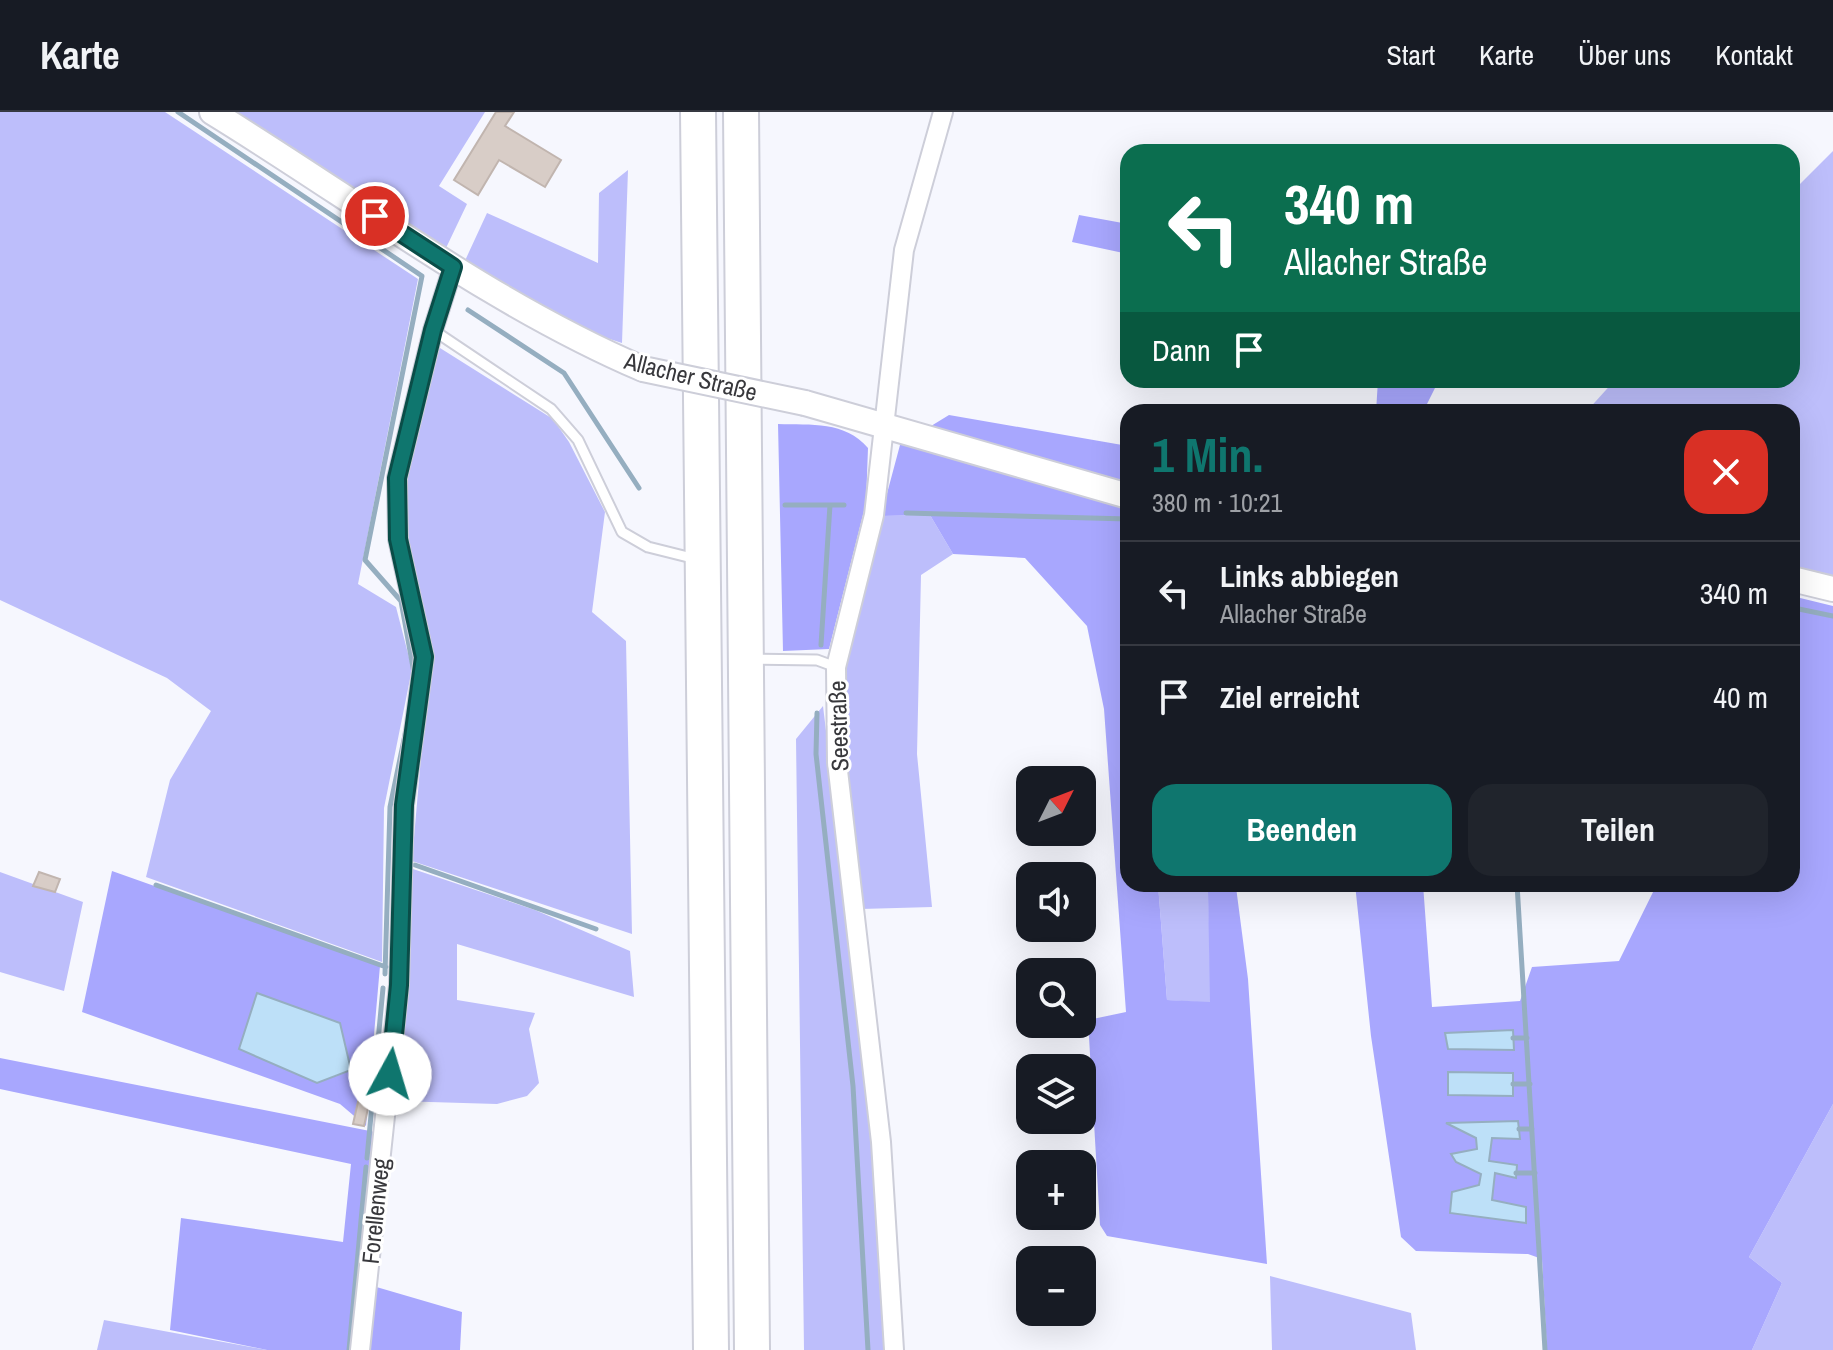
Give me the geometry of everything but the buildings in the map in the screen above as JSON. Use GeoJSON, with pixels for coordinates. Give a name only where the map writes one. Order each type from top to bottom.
{"type":"FeatureCollection","features":[{"type":"Feature","properties":{"kind":"highway"},"geometry":{"type":"LineString","coordinates":[[698,112],[711,1350]]}},
{"type":"Feature","properties":{"kind":"highway"},"geometry":{"type":"LineString","coordinates":[[741,112],[752,1350]]}},
{"type":"Feature","properties":{"kind":"street","name":"Allacher Straße"},"geometry":{"type":"LineString","coordinates":[[212,112],[453,267],[592,347],[643,369],[805,403],[1120,494]]}},
{"type":"Feature","properties":{"kind":"street","name":"Seestraße"},"geometry":{"type":"LineString","coordinates":[[894,1350],[881,1142],[837,762],[836,667],[874,515],[904,250],[943,112]]}},
{"type":"Feature","properties":{"kind":"street","name":"Forellenweg"},"geometry":{"type":"LineString","coordinates":[[360,1350],[399,985],[404,805],[424,657],[398,539],[397,478],[433,330],[453,267]]}},
{"type":"Feature","properties":{"kind":"street"},"geometry":{"type":"LineString","coordinates":[[1800,581],[1833,589]]}},
{"type":"Feature","properties":{"kind":"lane"},"geometry":{"type":"LineString","coordinates":[[433,330],[551,409],[578,440],[622,532],[648,547],[703,560]]}},
{"type":"Feature","properties":{"kind":"lane"},"geometry":{"type":"LineString","coordinates":[[746,659],[817,660],[836,667]]}},
{"type":"Feature","properties":{"kind":"shaded area"},"geometry":{"type":"Polygon","coordinates":[[[0,112],[165,112],[418,279],[358,584],[396,607],[412,669],[384,808],[382,962],[146,877],[170,780],[211,711],[167,678],[0,600],[0,112]]]}},
{"type":"Feature","properties":{"kind":"shaded area"},"geometry":{"type":"Polygon","coordinates":[[[230,112],[485,112],[439,186],[467,204],[446,248],[230,112]]]}},
{"type":"Feature","properties":{"kind":"shaded area"},"geometry":{"type":"Polygon","coordinates":[[[1833,151],[1833,585],[1800,576],[1800,404],[1593,404],[1608,388],[1800,388],[1800,184],[1833,151]]]}},
{"type":"Feature","properties":{"kind":"shaded area"},"geometry":{"type":"Polygon","coordinates":[[[628,170],[622,343],[585,331],[463,265],[487,213],[598,263],[599,193],[628,170]]]}},
{"type":"Feature","properties":{"kind":"shaded area"},"geometry":{"type":"Polygon","coordinates":[[[1079,215],[1120,223],[1120,252],[1072,242],[1079,215]]]}},
{"type":"Feature","properties":{"kind":"shaded area"},"geometry":{"type":"Polygon","coordinates":[[[440,348],[553,419],[569,442],[605,512],[592,612],[626,641],[632,934],[412,861],[430,653],[403,539],[404,483],[427,370],[440,348]]]}},
{"type":"Feature","properties":{"kind":"shaded area"},"geometry":{"type":"Polygon","coordinates":[[[1378,388],[1435,388],[1427,404],[1376,404],[1378,388]]]}},
{"type":"Feature","properties":{"kind":"shaded area"},"geometry":{"type":"Polygon","coordinates":[[[949,415],[1120,445],[1120,892],[1159,892],[1167,1000],[1210,1002],[1208,892],[1237,892],[1248,979],[1267,1264],[1107,1236],[1100,1225],[1095,1134],[1096,1054],[1090,1054],[1089,1038],[1096,1038],[1096,1018],[1126,1012],[1104,709],[1087,626],[1025,558],[953,554],[930,515],[881,516],[900,445],[949,415]]]}},
{"type":"Feature","properties":{"kind":"shaded area"},"geometry":{"type":"Polygon","coordinates":[[[778,424],[827,426],[849,433],[868,448],[866,503],[829,649],[783,651],[778,424]]]}},
{"type":"Feature","properties":{"kind":"shaded area"},"geometry":{"type":"Polygon","coordinates":[[[930,515],[953,554],[921,575],[917,754],[932,907],[861,909],[843,762],[841,670],[881,516],[930,515]]]}},
{"type":"Feature","properties":{"kind":"shaded area"},"geometry":{"type":"Polygon","coordinates":[[[1800,598],[1833,606],[1833,1104],[1749,1257],[1782,1283],[1752,1350],[1547,1350],[1542,1259],[1528,1254],[1416,1251],[1401,1237],[1371,1036],[1356,892],[1424,892],[1432,1007],[1520,1001],[1532,967],[1619,961],[1653,892],[1800,892],[1800,598]]]}},
{"type":"Feature","properties":{"kind":"shaded area"},"geometry":{"type":"Polygon","coordinates":[[[823,706],[870,1096],[886,1350],[804,1350],[796,739],[823,706]]]}},
{"type":"Feature","properties":{"kind":"shaded area"},"geometry":{"type":"Polygon","coordinates":[[[410,868],[535,910],[630,951],[634,997],[457,944],[457,1000],[535,1013],[529,1029],[539,1083],[527,1096],[497,1104],[396,1101],[410,868]]]}},
{"type":"Feature","properties":{"kind":"shaded area"},"geometry":{"type":"Polygon","coordinates":[[[112,871],[380,966],[366,1126],[340,1104],[82,1012],[112,871]]]}},
{"type":"Feature","properties":{"kind":"shaded area"},"geometry":{"type":"Polygon","coordinates":[[[0,872],[83,902],[64,991],[0,972],[0,872]]]}},
{"type":"Feature","properties":{"kind":"shaded area"},"geometry":{"type":"Polygon","coordinates":[[[1159,892],[1208,892],[1211,1003],[1167,1000],[1159,892]]]}},
{"type":"Feature","properties":{"kind":"shaded area"},"geometry":{"type":"Polygon","coordinates":[[[257,993],[340,1023],[351,1070],[317,1083],[239,1049],[257,993]]]}},
{"type":"Feature","properties":{"kind":"shaded area"},"geometry":{"type":"Polygon","coordinates":[[[1513,1030],[1514,1050],[1448,1049],[1445,1033],[1513,1030]]]}},
{"type":"Feature","properties":{"kind":"shaded area"},"geometry":{"type":"Polygon","coordinates":[[[0,1058],[375,1132],[373,1286],[462,1312],[460,1350],[267,1350],[170,1330],[181,1218],[343,1242],[351,1164],[0,1089],[0,1058]]]}},
{"type":"Feature","properties":{"kind":"shaded area"},"geometry":{"type":"Polygon","coordinates":[[[1448,1072],[1513,1073],[1513,1096],[1448,1095],[1448,1072]]]}},
{"type":"Feature","properties":{"kind":"shaded area"},"geometry":{"type":"Polygon","coordinates":[[[1833,1104],[1833,1350],[1752,1350],[1782,1283],[1749,1257],[1833,1104]]]}},
{"type":"Feature","properties":{"kind":"shaded area"},"geometry":{"type":"Polygon","coordinates":[[[1518,1121],[1520,1139],[1492,1138],[1489,1161],[1517,1165],[1516,1178],[1495,1173],[1492,1200],[1526,1207],[1526,1223],[1450,1213],[1452,1192],[1479,1185],[1481,1174],[1456,1162],[1451,1154],[1477,1149],[1476,1138],[1446,1123],[1518,1121]]]}},
{"type":"Feature","properties":{"kind":"shaded area"},"geometry":{"type":"Polygon","coordinates":[[[1270,1276],[1411,1313],[1416,1350],[1272,1350],[1270,1276]]]}},
{"type":"Feature","properties":{"kind":"shaded area"},"geometry":{"type":"Polygon","coordinates":[[[104,1320],[267,1350],[97,1350],[104,1320]]]}},
{"type":"Feature","properties":{"kind":"waterway"},"geometry":{"type":"LineString","coordinates":[[178,112],[422,276],[365,560],[401,601],[414,673]]}},
{"type":"Feature","properties":{"kind":"waterway"},"geometry":{"type":"LineString","coordinates":[[468,310],[564,373],[639,488]]}},
{"type":"Feature","properties":{"kind":"waterway"},"geometry":{"type":"LineString","coordinates":[[785,505],[844,505]]}},
{"type":"Feature","properties":{"kind":"waterway"},"geometry":{"type":"LineString","coordinates":[[821,645],[830,505]]}},
{"type":"Feature","properties":{"kind":"waterway"},"geometry":{"type":"LineString","coordinates":[[906,513],[1120,519]]}},
{"type":"Feature","properties":{"kind":"waterway"},"geometry":{"type":"LineString","coordinates":[[1800,609],[1833,616]]}},
{"type":"Feature","properties":{"kind":"waterway"},"geometry":{"type":"LineString","coordinates":[[817,713],[816,754],[853,1086],[868,1350]]}},
{"type":"Feature","properties":{"kind":"waterway"},"geometry":{"type":"LineString","coordinates":[[385,974],[390,807],[406,730]]}},
{"type":"Feature","properties":{"kind":"waterway"},"geometry":{"type":"LineString","coordinates":[[415,865],[596,929]]}},
{"type":"Feature","properties":{"kind":"waterway"},"geometry":{"type":"LineString","coordinates":[[156,885],[386,967]]}},
{"type":"Feature","properties":{"kind":"waterway"},"geometry":{"type":"LineString","coordinates":[[1517,892],[1545,1350]]}},
{"type":"Feature","properties":{"kind":"waterway"},"geometry":{"type":"LineString","coordinates":[[367,1158],[383,988]]}},
{"type":"Feature","properties":{"kind":"waterway"},"geometry":{"type":"LineString","coordinates":[[1513,1038],[1527,1038]]}},
{"type":"Feature","properties":{"kind":"waterway"},"geometry":{"type":"LineString","coordinates":[[1513,1084],[1530,1084]]}},
{"type":"Feature","properties":{"kind":"waterway"},"geometry":{"type":"LineString","coordinates":[[1519,1129],[1532,1129]]}},
{"type":"Feature","properties":{"kind":"waterway"},"geometry":{"type":"LineString","coordinates":[[349,1350],[366,1167]]}},
{"type":"Feature","properties":{"kind":"waterway"},"geometry":{"type":"LineString","coordinates":[[1516,1173],[1535,1173]]}},
{"type":"Feature","properties":{"kind":"route"},"geometry":{"type":"LineString","coordinates":[[375,216],[453,267],[433,330],[397,478],[398,539],[424,657],[404,805],[399,985],[390,1074]]}}]}
